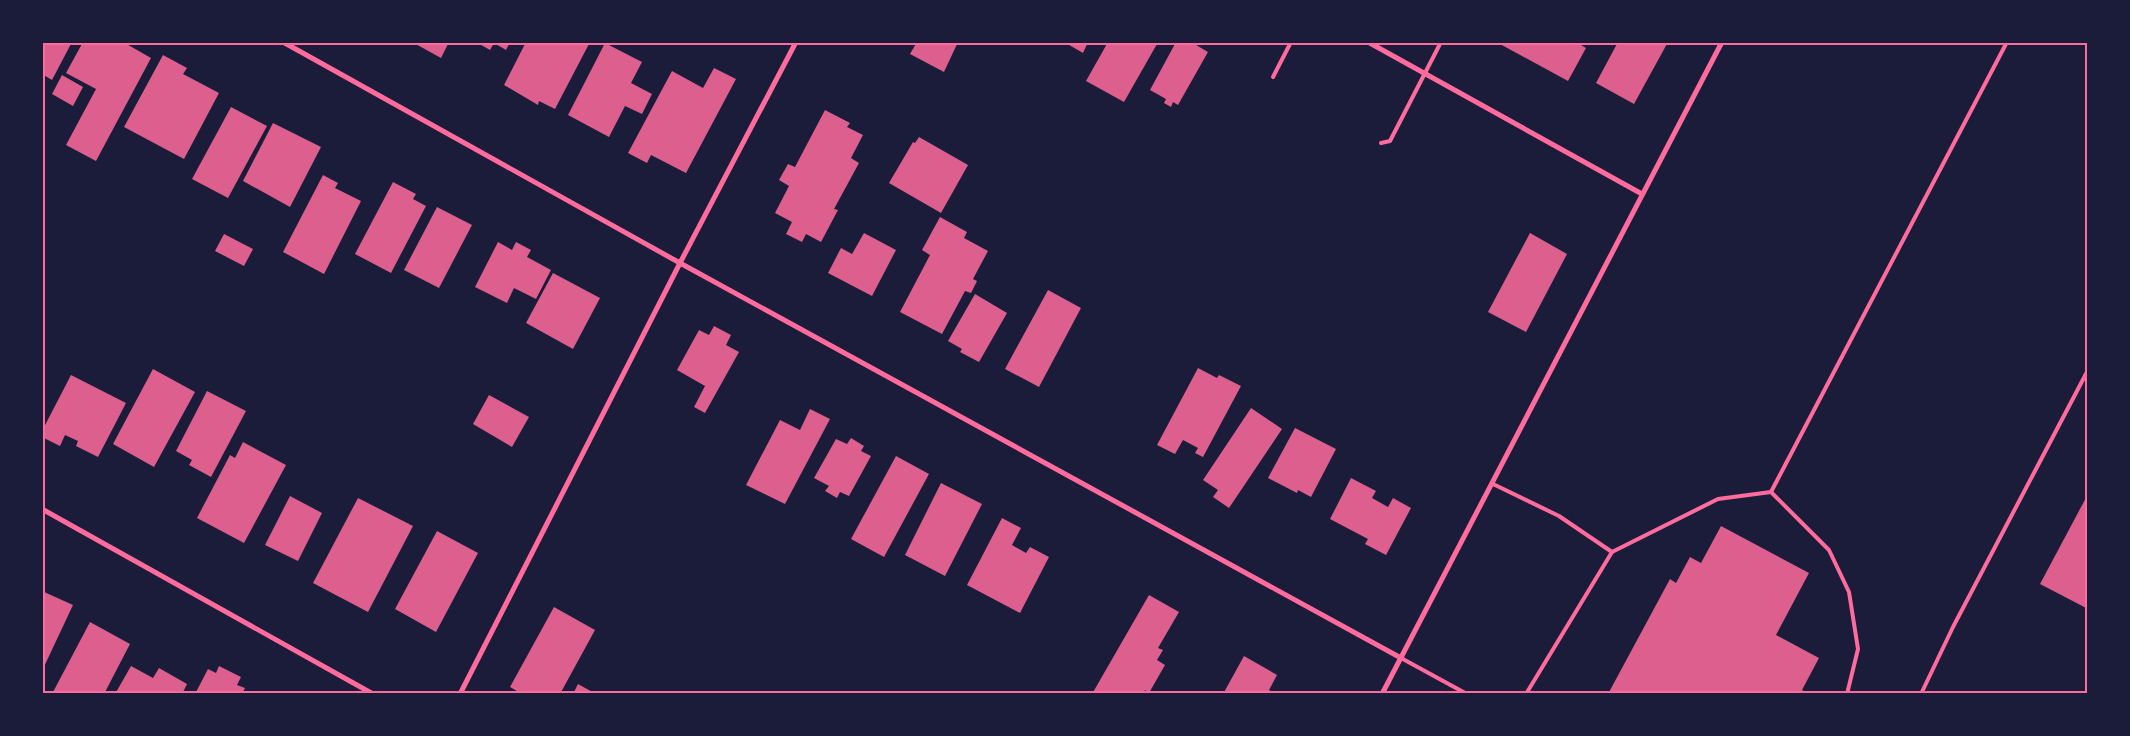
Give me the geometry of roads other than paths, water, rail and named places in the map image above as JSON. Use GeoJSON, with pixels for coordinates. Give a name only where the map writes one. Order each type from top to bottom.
{"type":"FeatureCollection","features":[{"type":"Feature","properties":{"kind":"street"},"geometry":{"type":"LineString","coordinates":[[283,42],[680,263],[1401,658]]}},
{"type":"Feature","properties":{"kind":"street"},"geometry":{"type":"LineString","coordinates":[[460,694],[680,263],[796,42]]}},
{"type":"Feature","properties":{"kind":"street"},"geometry":{"type":"LineString","coordinates":[[1368,42],[1642,194]]}},
{"type":"Feature","properties":{"kind":"street"},"geometry":{"type":"LineString","coordinates":[[1382,694],[1722,42]]}},
{"type":"Feature","properties":{"kind":"street"},"geometry":{"type":"LineString","coordinates":[[42,509],[373,694]]}},
{"type":"Feature","properties":{"kind":"lane"},"geometry":{"type":"LineString","coordinates":[[1273,77],[1291,42]]}},
{"type":"Feature","properties":{"kind":"lane"},"geometry":{"type":"LineString","coordinates":[[1381,143],[1390,141],[1442,42]]}},
{"type":"Feature","properties":{"kind":"lane"},"geometry":{"type":"LineString","coordinates":[[1771,492],[2007,42]]}},
{"type":"Feature","properties":{"kind":"lane"},"geometry":{"type":"LineString","coordinates":[[1921,694],[1953,627],[2088,370]]}},
{"type":"Feature","properties":{"kind":"lane"},"geometry":{"type":"LineString","coordinates":[[1493,484],[1559,516],[1612,552]]}},
{"type":"Feature","properties":{"kind":"lane"},"geometry":{"type":"LineString","coordinates":[[1526,694],[1612,552],[1718,499],[1771,492]]}},
{"type":"Feature","properties":{"kind":"lane"},"geometry":{"type":"LineString","coordinates":[[1771,492],[1829,550],[1849,592],[1858,649],[1847,694]]}},
{"type":"Feature","properties":{"kind":"lane"},"geometry":{"type":"LineString","coordinates":[[1401,658],[1467,694]]}}]}
